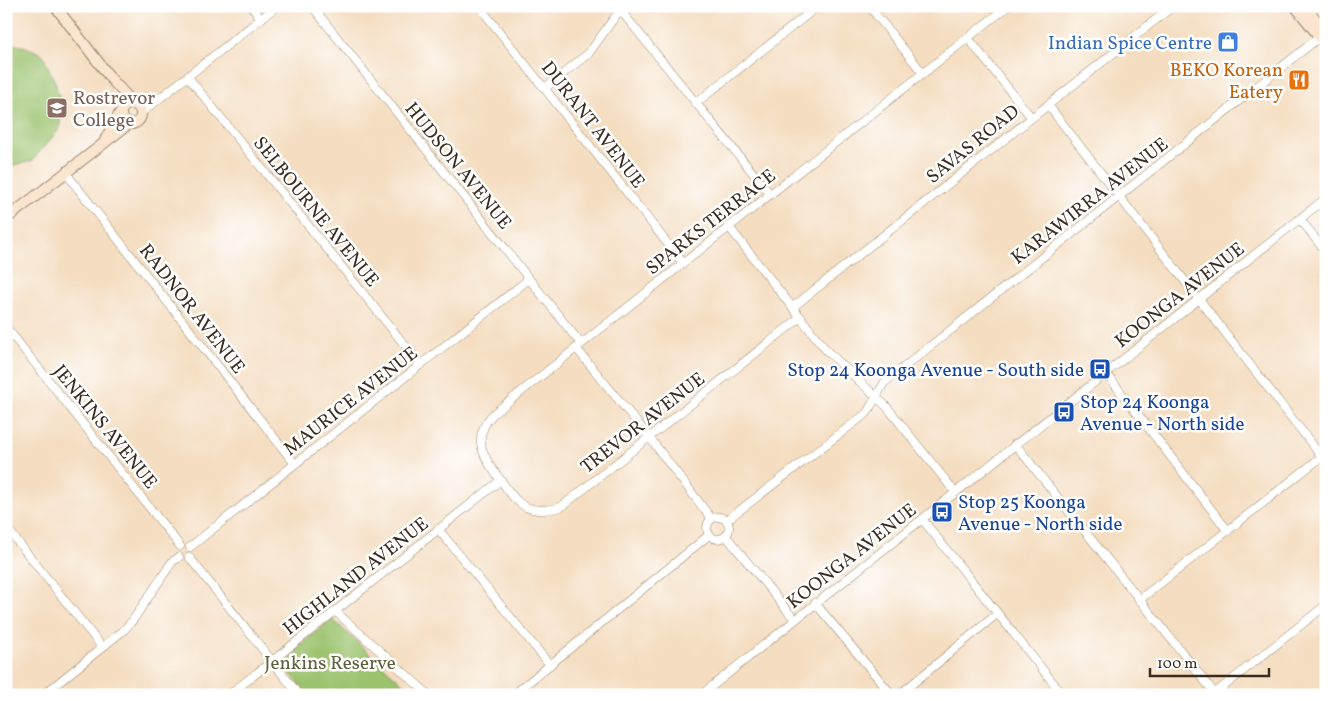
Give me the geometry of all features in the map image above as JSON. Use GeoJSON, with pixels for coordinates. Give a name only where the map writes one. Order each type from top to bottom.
{"type":"FeatureCollection","features":[{"type":"Feature","properties":{"kind":"main road"},"geometry":{"type":"LineString","coordinates":[[6,219],[103,143],[139,120],[141,113],[139,108],[112,80],[55,6]]}},
{"type":"Feature","properties":{"kind":"main road"},"geometry":{"type":"LineString","coordinates":[[1295,6],[1324,38]]}},
{"type":"Feature","properties":{"kind":"main road"},"geometry":{"type":"LineString","coordinates":[[1305,6],[1324,38]]}},
{"type":"Feature","properties":{"kind":"main road"},"geometry":{"type":"LineString","coordinates":[[112,80],[122,110],[123,120],[130,124]]}},
{"type":"Feature","properties":{"kind":"main road"},"geometry":{"type":"LineString","coordinates":[[103,143],[122,110],[128,104],[134,104]]}},
{"type":"Feature","properties":{"kind":"street"},"geometry":{"type":"LineString","coordinates":[[251,6],[261,19]]}},
{"type":"Feature","properties":{"kind":"street"},"geometry":{"type":"LineString","coordinates":[[141,113],[277,6]]}},
{"type":"Feature","properties":{"kind":"street","name":"HUDSON AVENUE"},"geometry":{"type":"LineString","coordinates":[[312,6],[529,279],[578,346],[712,518]]}},
{"type":"Feature","properties":{"kind":"street","name":"DURANT AVENUE"},"geometry":{"type":"LineString","coordinates":[[479,6],[683,263]]}},
{"type":"Feature","properties":{"kind":"street"},"geometry":{"type":"LineString","coordinates":[[696,103],[818,6]]}},
{"type":"Feature","properties":{"kind":"street"},"geometry":{"type":"LineString","coordinates":[[869,6],[922,72]]}},
{"type":"Feature","properties":{"kind":"street","name":"SPARKS TERRACE"},"geometry":{"type":"LineString","coordinates":[[501,480],[486,461],[482,450],[480,439],[486,420],[922,72],[1008,6]]}},
{"type":"Feature","properties":{"kind":"street","name":"SAVAS ROAD"},"geometry":{"type":"LineString","coordinates":[[793,307],[1173,6]]}},
{"type":"Feature","properties":{"kind":"street"},"geometry":{"type":"LineString","coordinates":[[545,88],[588,53],[620,7],[770,194]]}},
{"type":"Feature","properties":{"kind":"street"},"geometry":{"type":"LineString","coordinates":[[968,38],[1031,117]]}},
{"type":"Feature","properties":{"kind":"street","name":"KARAWIRRA AVENUE"},"geometry":{"type":"LineString","coordinates":[[727,520],[867,413],[884,383],[1118,197],[1324,38]]}},
{"type":"Feature","properties":{"kind":"street","name":"SELBOURNE AVENUE"},"geometry":{"type":"LineString","coordinates":[[188,77],[421,365]]}},
{"type":"Feature","properties":{"kind":"street"},"geometry":{"type":"LineString","coordinates":[[1048,105],[1198,300],[1324,456],[1140,600]]}},
{"type":"Feature","properties":{"kind":"street","name":"RADNOR AVENUE"},"geometry":{"type":"LineString","coordinates":[[65,172],[295,464]]}},
{"type":"Feature","properties":{"kind":"street","name":"KOONGA AVENUE"},"geometry":{"type":"LineString","coordinates":[[701,695],[1326,198]]}},
{"type":"Feature","properties":{"kind":"street"},"geometry":{"type":"LineString","coordinates":[[1300,219],[1326,252]]}},
{"type":"Feature","properties":{"kind":"street"},"geometry":{"type":"LineString","coordinates":[[728,227],[826,350],[886,407],[955,492]]}},
{"type":"Feature","properties":{"kind":"street","name":"MAURICE AVENUE"},"geometry":{"type":"LineString","coordinates":[[190,547],[529,279]]}},
{"type":"Feature","properties":{"kind":"street","name":"TREVOR AVENUE"},"geometry":{"type":"LineString","coordinates":[[501,480],[518,502],[533,509],[549,510],[561,507],[801,317]]}},
{"type":"Feature","properties":{"kind":"street","name":"JENKINS AVENUE"},"geometry":{"type":"LineString","coordinates":[[6,327],[180,546]]}},
{"type":"Feature","properties":{"kind":"street"},"geometry":{"type":"LineString","coordinates":[[1106,373],[1228,531]]}},
{"type":"Feature","properties":{"kind":"street"},"geometry":{"type":"LineString","coordinates":[[1015,444],[1214,694],[1326,604]]}},
{"type":"Feature","properties":{"kind":"street","name":"HIGHLAND AVENUE"},"geometry":{"type":"LineString","coordinates":[[229,695],[501,480]]}},
{"type":"Feature","properties":{"kind":"street"},"geometry":{"type":"LineString","coordinates":[[718,516],[727,520],[730,530],[726,536],[720,539],[712,538],[709,535],[707,524],[712,518],[718,516]]}},
{"type":"Feature","properties":{"kind":"street"},"geometry":{"type":"LineString","coordinates":[[922,519],[1060,692],[1050,695]]}},
{"type":"Feature","properties":{"kind":"street"},"geometry":{"type":"LineString","coordinates":[[6,527],[102,647]]}},
{"type":"Feature","properties":{"kind":"street"},"geometry":{"type":"LineString","coordinates":[[438,529],[550,665]]}},
{"type":"Feature","properties":{"kind":"street"},"geometry":{"type":"LineString","coordinates":[[512,695],[709,535]]}},
{"type":"Feature","properties":{"kind":"street"},"geometry":{"type":"LineString","coordinates":[[726,536],[795,620]]}},
{"type":"Feature","properties":{"kind":"street"},"geometry":{"type":"LineString","coordinates":[[184,544],[190,547],[192,550],[189,558],[180,557],[177,550],[180,546],[184,544]]}},
{"type":"Feature","properties":{"kind":"street"},"geometry":{"type":"LineString","coordinates":[[43,695],[124,630],[133,620],[172,562],[180,557]]}},
{"type":"Feature","properties":{"kind":"street"},"geometry":{"type":"LineString","coordinates":[[189,558],[299,695]]}},
{"type":"Feature","properties":{"kind":"street"},"geometry":{"type":"LineString","coordinates":[[815,603],[889,692],[880,694]]}},
{"type":"Feature","properties":{"kind":"street"},"geometry":{"type":"LineString","coordinates":[[335,611],[429,695]]}},
{"type":"Feature","properties":{"kind":"street"},"geometry":{"type":"LineString","coordinates":[[899,695],[998,614]]}},
{"type":"Feature","properties":{"kind":"green space"},"geometry":{"type":"Polygon","coordinates":[[[6,43],[26,47],[42,54],[55,82],[61,105],[60,128],[32,161],[6,167],[6,43]]]}},
{"type":"Feature","properties":{"kind":"green space","name":"Jenkins Reserve"},"geometry":{"type":"Polygon","coordinates":[[[332,619],[415,695],[308,695],[280,661],[332,619]]]}},
{"type":"Feature","properties":{"kind":"place","name":"Indian Spice Centre"},"geometry":{"type":"Point","coordinates":[1228,42]}},
{"type":"Feature","properties":{"kind":"place","name":"BEKO Korean Eatery"},"geometry":{"type":"Point","coordinates":[1299,80]}},
{"type":"Feature","properties":{"kind":"place","name":"Rostrevor College"},"geometry":{"type":"Point","coordinates":[57,108]}},
{"type":"Feature","properties":{"kind":"place","name":"Stop 24 Koonga Avenue - South side"},"geometry":{"type":"Point","coordinates":[1100,369]}},
{"type":"Feature","properties":{"kind":"place","name":"Stop 24 Koonga Avenue - North side"},"geometry":{"type":"Point","coordinates":[1064,412]}},
{"type":"Feature","properties":{"kind":"place","name":"Stop 25 Koonga Avenue - North side"},"geometry":{"type":"Point","coordinates":[942,512]}}]}
